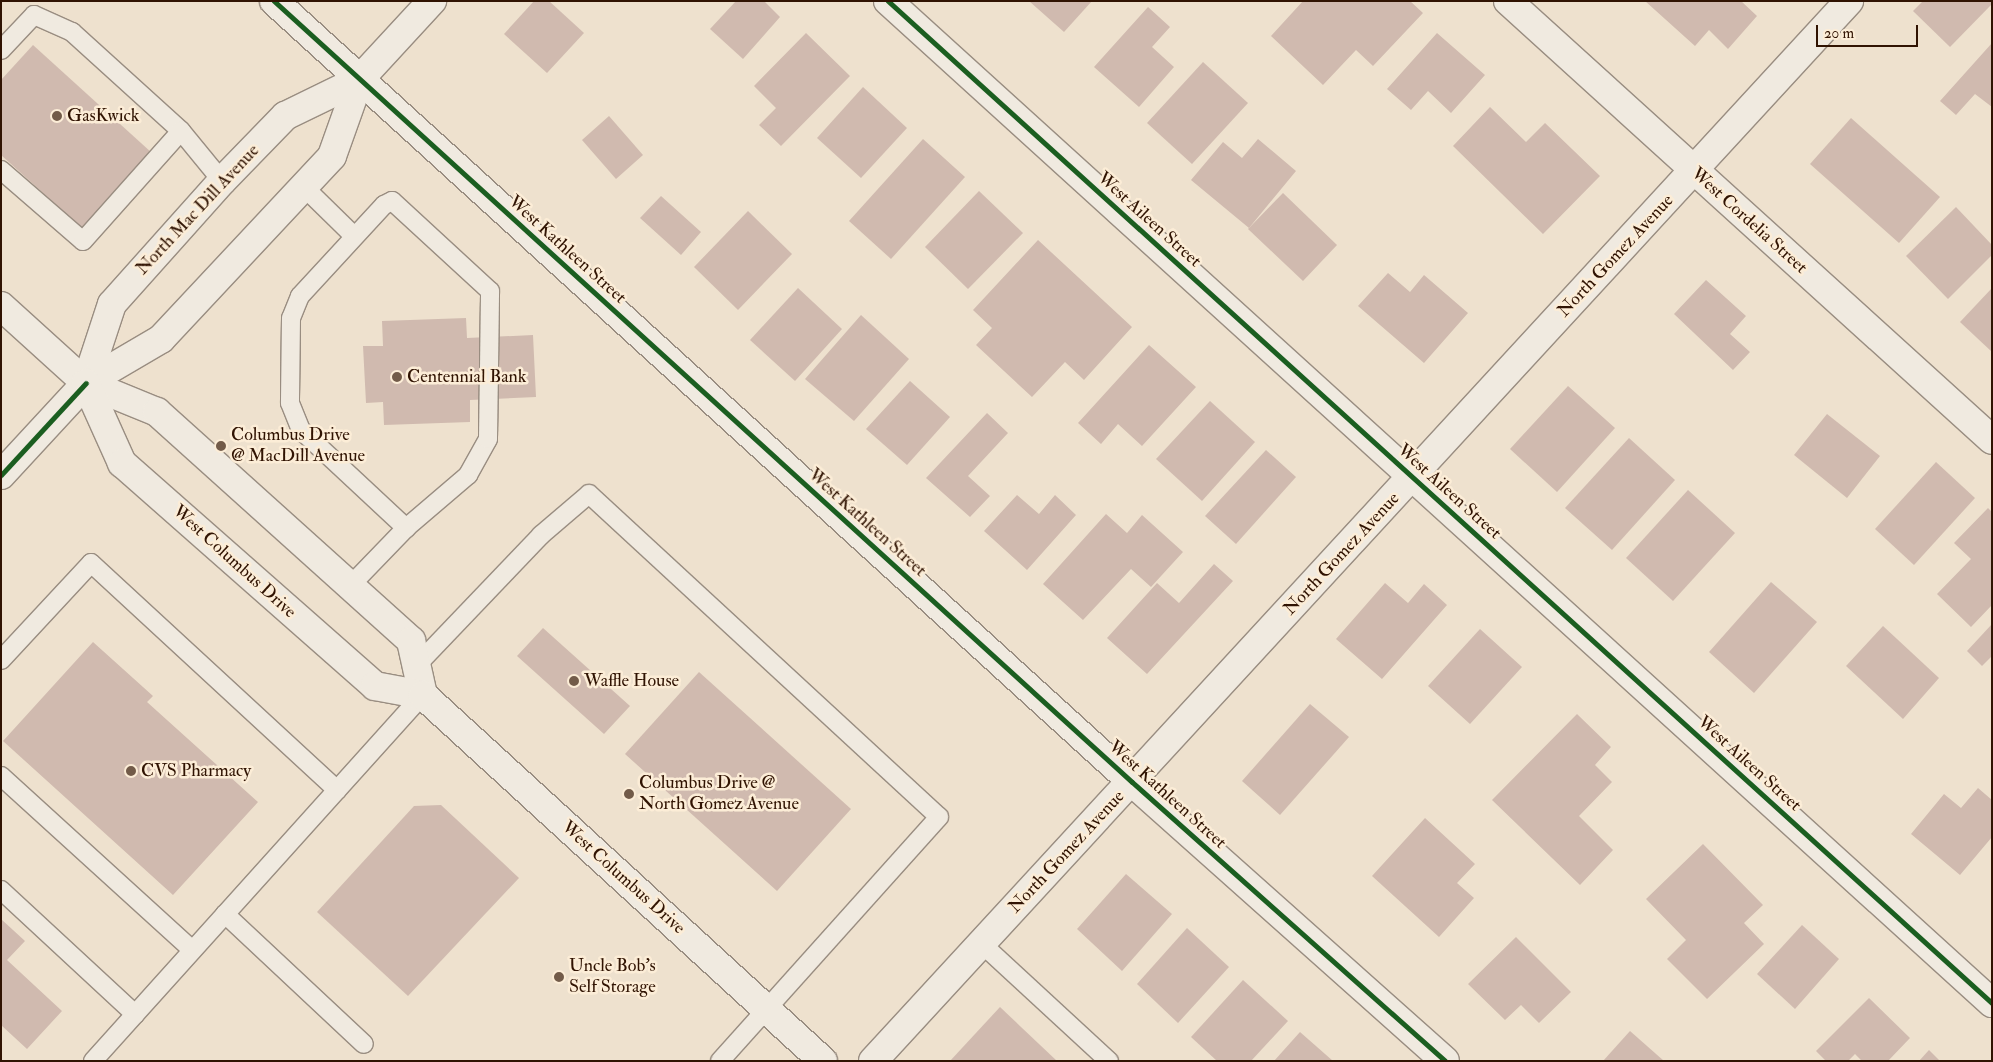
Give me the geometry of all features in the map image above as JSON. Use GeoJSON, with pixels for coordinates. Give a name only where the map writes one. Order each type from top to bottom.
{"type":"FeatureCollection","features":[{"type":"Feature","properties":{"kind":"street","name":"West Kathleen Street"},"geometry":{"type":"LineString","coordinates":[[274,1],[1132,782],[1444,1061]]}},
{"type":"Feature","properties":{"kind":"street","name":"North Mac Dill Avenue"},"geometry":{"type":"LineString","coordinates":[[86,383],[112,304],[222,182],[285,116],[359,80],[432,1]]}},
{"type":"Feature","properties":{"kind":"street","name":"West Aileen Street"},"geometry":{"type":"LineString","coordinates":[[888,1],[1992,1003]]}},
{"type":"Feature","properties":{"kind":"street","name":"West Cordelia Street"},"geometry":{"type":"LineString","coordinates":[[1508,1],[1992,440]]}},
{"type":"Feature","properties":{"kind":"street","name":"North Gomez Avenue"},"geometry":{"type":"LineString","coordinates":[[873,1061],[1132,782],[1849,1]]}},
{"type":"Feature","properties":{"kind":"street","name":"North Mac Dill Avenue"},"geometry":{"type":"LineString","coordinates":[[1,475],[86,383],[161,340],[332,156],[359,80]]}},
{"type":"Feature","properties":{"kind":"street","name":"West Columbus Drive"},"geometry":{"type":"LineString","coordinates":[[1,306],[86,383],[157,412],[411,641],[423,694]]}},
{"type":"Feature","properties":{"kind":"street","name":"West Columbus Drive"},"geometry":{"type":"LineString","coordinates":[[86,383],[122,463],[375,686],[423,694],[823,1061]]}},
{"type":"Feature","properties":{"kind":"lane"},"geometry":{"type":"LineString","coordinates":[[1,50],[34,15],[72,32],[181,131],[222,182]]}},
{"type":"Feature","properties":{"kind":"lane"},"geometry":{"type":"LineString","coordinates":[[1,170],[83,241],[181,131]]}},
{"type":"Feature","properties":{"kind":"lane"},"geometry":{"type":"LineString","coordinates":[[303,186],[354,236]]}},
{"type":"Feature","properties":{"kind":"lane"},"geometry":{"type":"LineString","coordinates":[[350,586],[406,528],[468,475],[488,440],[490,291],[392,201],[384,204],[300,296],[291,318],[290,403],[301,430],[406,528]]}},
{"type":"Feature","properties":{"kind":"lane"},"geometry":{"type":"LineString","coordinates":[[416,666],[541,536],[589,494],[939,817],[720,1061]]}},
{"type":"Feature","properties":{"kind":"lane"},"geometry":{"type":"LineString","coordinates":[[1,660],[90,563],[337,790]]}},
{"type":"Feature","properties":{"kind":"lane"},"geometry":{"type":"LineString","coordinates":[[93,1061],[423,694]]}},
{"type":"Feature","properties":{"kind":"lane"},"geometry":{"type":"LineString","coordinates":[[1,776],[192,950]]}},
{"type":"Feature","properties":{"kind":"lane"},"geometry":{"type":"LineString","coordinates":[[1,890],[135,1014]]}},
{"type":"Feature","properties":{"kind":"lane"},"geometry":{"type":"LineString","coordinates":[[225,914],[364,1044]]}},
{"type":"Feature","properties":{"kind":"lane"},"geometry":{"type":"LineString","coordinates":[[982,944],[1109,1061]]}},
{"type":"Feature","properties":{"kind":"building"},"geometry":{"type":"Polygon","coordinates":[[[534,1],[549,1],[584,33],[547,73],[504,34],[534,1]]]}},
{"type":"Feature","properties":{"kind":"building"},"geometry":{"type":"Polygon","coordinates":[[[736,1],[764,1],[780,17],[743,59],[710,29],[736,1]]]}},
{"type":"Feature","properties":{"kind":"building"},"geometry":{"type":"Polygon","coordinates":[[[1029,1],[1092,1],[1064,32],[1029,1]]]}},
{"type":"Feature","properties":{"kind":"building"},"geometry":{"type":"Polygon","coordinates":[[[1303,1],[1410,1],[1423,13],[1373,66],[1356,50],[1323,85],[1271,36],[1303,1]]]}},
{"type":"Feature","properties":{"kind":"building"},"geometry":{"type":"Polygon","coordinates":[[[1645,1],[1741,1],[1757,16],[1728,49],[1709,30],[1695,46],[1645,1]]]}},
{"type":"Feature","properties":{"kind":"building"},"geometry":{"type":"Polygon","coordinates":[[[1923,1],[1992,1],[1992,4],[1950,47],[1913,11],[1923,1]]]}},
{"type":"Feature","properties":{"kind":"building"},"geometry":{"type":"Polygon","coordinates":[[[1148,7],[1170,27],[1152,47],[1174,67],[1139,107],[1094,67],[1148,7]]]}},
{"type":"Feature","properties":{"kind":"building"},"geometry":{"type":"Polygon","coordinates":[[[806,33],[850,76],[781,146],[759,125],[776,108],[754,86],[806,33]]]}},
{"type":"Feature","properties":{"kind":"building"},"geometry":{"type":"Polygon","coordinates":[[[1437,33],[1485,75],[1451,113],[1428,91],[1411,110],[1387,89],[1437,33]]]}},
{"type":"Feature","properties":{"kind":"building"},"geometry":{"type":"Polygon","coordinates":[[[1992,43],[1992,107],[1975,94],[1956,115],[1940,101],[1992,43]]]}},
{"type":"Feature","properties":{"kind":"building","name":"GasKwick"},"geometry":{"type":"Polygon","coordinates":[[[33,45],[152,153],[83,229],[1,155],[1,80],[33,45]]]}},
{"type":"Feature","properties":{"kind":"building"},"geometry":{"type":"Polygon","coordinates":[[[1203,62],[1248,103],[1192,164],[1147,123],[1203,62]]]}},
{"type":"Feature","properties":{"kind":"building"},"geometry":{"type":"Polygon","coordinates":[[[863,87],[907,128],[861,178],[817,138],[863,87]]]}},
{"type":"Feature","properties":{"kind":"building"},"geometry":{"type":"Polygon","coordinates":[[[1490,107],[1526,142],[1545,123],[1600,176],[1543,234],[1453,146],[1490,107]]]}},
{"type":"Feature","properties":{"kind":"building"},"geometry":{"type":"Polygon","coordinates":[[[609,116],[643,155],[616,179],[582,140],[609,116]]]}},
{"type":"Feature","properties":{"kind":"building"},"geometry":{"type":"Polygon","coordinates":[[[1851,118],[1940,197],[1899,243],[1810,164],[1851,118]]]}},
{"type":"Feature","properties":{"kind":"building"},"geometry":{"type":"Polygon","coordinates":[[[923,139],[965,177],[891,259],[849,221],[923,139]]]}},
{"type":"Feature","properties":{"kind":"building"},"geometry":{"type":"Polygon","coordinates":[[[1258,139],[1296,171],[1249,228],[1191,180],[1223,142],[1242,158],[1258,139]]]}},
{"type":"Feature","properties":{"kind":"building"},"geometry":{"type":"Polygon","coordinates":[[[979,191],[1023,233],[968,289],[925,247],[979,191]]]}},
{"type":"Feature","properties":{"kind":"building"},"geometry":{"type":"Polygon","coordinates":[[[1283,193],[1337,245],[1303,281],[1248,229],[1283,193]]]}},
{"type":"Feature","properties":{"kind":"building"},"geometry":{"type":"Polygon","coordinates":[[[661,196],[701,232],[681,255],[640,218],[661,196]]]}},
{"type":"Feature","properties":{"kind":"building"},"geometry":{"type":"Polygon","coordinates":[[[1956,207],[1992,245],[1992,255],[1948,299],[1906,256],[1956,207]]]}},
{"type":"Feature","properties":{"kind":"building"},"geometry":{"type":"Polygon","coordinates":[[[748,211],[792,254],[738,310],[694,267],[748,211]]]}},
{"type":"Feature","properties":{"kind":"building"},"geometry":{"type":"Polygon","coordinates":[[[1038,240],[1132,327],[1084,380],[1065,362],[1032,397],[976,345],[992,328],[973,310],[1038,240]]]}},
{"type":"Feature","properties":{"kind":"building"},"geometry":{"type":"Polygon","coordinates":[[[1388,273],[1410,292],[1424,275],[1468,313],[1424,363],[1358,306],[1388,273]]]}},
{"type":"Feature","properties":{"kind":"building"},"geometry":{"type":"Polygon","coordinates":[[[1706,280],[1746,316],[1730,334],[1750,352],[1733,370],[1674,314],[1706,280]]]}},
{"type":"Feature","properties":{"kind":"building"},"geometry":{"type":"Polygon","coordinates":[[[798,288],[842,329],[795,381],[750,340],[798,288]]]}},
{"type":"Feature","properties":{"kind":"building"},"geometry":{"type":"Polygon","coordinates":[[[1992,288],[1992,352],[1960,322],[1992,288]]]}},
{"type":"Feature","properties":{"kind":"building"},"geometry":{"type":"Polygon","coordinates":[[[861,315],[909,359],[854,421],[805,379],[861,315]]]}},
{"type":"Feature","properties":{"kind":"building"},"geometry":{"type":"Polygon","coordinates":[[[466,318],[467,338],[533,335],[536,397],[470,400],[470,422],[384,425],[383,402],[366,403],[363,346],[383,346],[382,321],[466,318]]]}},
{"type":"Feature","properties":{"kind":"building"},"geometry":{"type":"Polygon","coordinates":[[[1149,345],[1196,387],[1142,446],[1118,424],[1101,444],[1078,423],[1149,345]]]}},
{"type":"Feature","properties":{"kind":"building"},"geometry":{"type":"Polygon","coordinates":[[[910,381],[950,417],[907,465],[866,429],[910,381]]]}},
{"type":"Feature","properties":{"kind":"building"},"geometry":{"type":"Polygon","coordinates":[[[1568,386],[1615,428],[1557,492],[1510,449],[1568,386]]]}},
{"type":"Feature","properties":{"kind":"building"},"geometry":{"type":"Polygon","coordinates":[[[1210,401],[1255,442],[1202,501],[1156,459],[1210,401]]]}},
{"type":"Feature","properties":{"kind":"building"},"geometry":{"type":"Polygon","coordinates":[[[987,413],[1008,433],[968,476],[990,496],[970,517],[926,478],[987,413]]]}},
{"type":"Feature","properties":{"kind":"building"},"geometry":{"type":"Polygon","coordinates":[[[1827,414],[1880,456],[1847,498],[1794,455],[1827,414]]]}},
{"type":"Feature","properties":{"kind":"building"},"geometry":{"type":"Polygon","coordinates":[[[1629,438],[1675,480],[1612,550],[1565,508],[1629,438]]]}},
{"type":"Feature","properties":{"kind":"building"},"geometry":{"type":"Polygon","coordinates":[[[1266,450],[1296,477],[1236,544],[1205,516],[1266,450]]]}},
{"type":"Feature","properties":{"kind":"building"},"geometry":{"type":"Polygon","coordinates":[[[1936,462],[1975,498],[1914,565],[1875,529],[1936,462]]]}},
{"type":"Feature","properties":{"kind":"building"},"geometry":{"type":"Polygon","coordinates":[[[1688,490],[1735,533],[1673,601],[1626,558],[1688,490]]]}},
{"type":"Feature","properties":{"kind":"building"},"geometry":{"type":"Polygon","coordinates":[[[1017,495],[1039,514],[1055,495],[1076,515],[1027,570],[984,531],[1017,495]]]}},
{"type":"Feature","properties":{"kind":"building"},"geometry":{"type":"Polygon","coordinates":[[[1988,508],[1992,512],[1992,605],[1971,627],[1937,594],[1971,559],[1954,543],[1988,508]]]}},
{"type":"Feature","properties":{"kind":"building"},"geometry":{"type":"Polygon","coordinates":[[[1106,514],[1127,533],[1142,515],[1183,552],[1151,587],[1131,569],[1083,620],[1043,584],[1106,514]]]}},
{"type":"Feature","properties":{"kind":"building"},"geometry":{"type":"Polygon","coordinates":[[[1214,564],[1233,581],[1147,674],[1107,638],[1157,583],[1179,603],[1214,564]]]}},
{"type":"Feature","properties":{"kind":"building"},"geometry":{"type":"Polygon","coordinates":[[[1771,582],[1817,622],[1754,693],[1709,652],[1771,582]]]}},
{"type":"Feature","properties":{"kind":"building"},"geometry":{"type":"Polygon","coordinates":[[[1385,583],[1408,603],[1424,584],[1447,605],[1382,679],[1336,639],[1385,583]]]}},
{"type":"Feature","properties":{"kind":"building"},"geometry":{"type":"Polygon","coordinates":[[[1992,624],[1992,656],[1982,666],[1967,651],[1992,624]]]}},
{"type":"Feature","properties":{"kind":"building"},"geometry":{"type":"Polygon","coordinates":[[[1883,626],[1939,678],[1903,719],[1846,666],[1883,626]]]}},
{"type":"Feature","properties":{"kind":"building","name":"Waffle House"},"geometry":{"type":"Polygon","coordinates":[[[543,628],[630,706],[604,734],[517,656],[543,628]]]}},
{"type":"Feature","properties":{"kind":"building"},"geometry":{"type":"Polygon","coordinates":[[[1480,629],[1522,667],[1470,724],[1428,686],[1480,629]]]}},
{"type":"Feature","properties":{"kind":"building","name":"CVS Pharmacy"},"geometry":{"type":"Polygon","coordinates":[[[93,642],[153,696],[147,702],[258,802],[173,895],[3,741],[93,642]]]}},
{"type":"Feature","properties":{"kind":"building"},"geometry":{"type":"Polygon","coordinates":[[[699,672],[851,809],[777,891],[625,754],[699,672]]]}},
{"type":"Feature","properties":{"kind":"building"},"geometry":{"type":"Polygon","coordinates":[[[1310,704],[1349,737],[1280,815],[1242,781],[1310,704]]]}},
{"type":"Feature","properties":{"kind":"building"},"geometry":{"type":"Polygon","coordinates":[[[1577,714],[1611,747],[1595,765],[1612,782],[1579,816],[1613,850],[1580,885],[1492,800],[1577,714]]]}},
{"type":"Feature","properties":{"kind":"building"},"geometry":{"type":"Polygon","coordinates":[[[1978,788],[1992,800],[1992,837],[1960,875],[1911,834],[1944,794],[1961,808],[1978,788]]]}},
{"type":"Feature","properties":{"kind":"building"},"geometry":{"type":"Polygon","coordinates":[[[441,805],[519,878],[408,996],[317,912],[414,806],[441,805]]]}},
{"type":"Feature","properties":{"kind":"building"},"geometry":{"type":"Polygon","coordinates":[[[1425,818],[1475,864],[1457,883],[1474,898],[1439,937],[1372,876],[1425,818]]]}},
{"type":"Feature","properties":{"kind":"building"},"geometry":{"type":"Polygon","coordinates":[[[1703,844],[1763,905],[1744,923],[1764,944],[1707,999],[1667,959],[1686,940],[1646,899],[1703,844]]]}},
{"type":"Feature","properties":{"kind":"building"},"geometry":{"type":"Polygon","coordinates":[[[1126,874],[1172,914],[1122,971],[1077,929],[1126,874]]]}},
{"type":"Feature","properties":{"kind":"building"},"geometry":{"type":"Polygon","coordinates":[[[1,919],[25,941],[7,960],[62,1011],[27,1049],[1,1025],[1,919]]]}},
{"type":"Feature","properties":{"kind":"building"},"geometry":{"type":"Polygon","coordinates":[[[1802,925],[1839,959],[1795,1009],[1757,974],[1802,925]]]}},
{"type":"Feature","properties":{"kind":"building"},"geometry":{"type":"Polygon","coordinates":[[[1187,928],[1229,967],[1178,1023],[1137,984],[1187,928]]]}},
{"type":"Feature","properties":{"kind":"building"},"geometry":{"type":"Polygon","coordinates":[[[1516,937],[1571,992],[1539,1023],[1521,1005],[1505,1020],[1468,984],[1516,937]]]}},
{"type":"Feature","properties":{"kind":"building"},"geometry":{"type":"Polygon","coordinates":[[[1243,980],[1288,1021],[1251,1061],[1217,1061],[1191,1037],[1243,980]]]}},
{"type":"Feature","properties":{"kind":"building"},"geometry":{"type":"Polygon","coordinates":[[[1869,998],[1910,1038],[1888,1061],[1862,1061],[1855,1054],[1848,1061],[1826,1061],[1816,1051],[1869,998]]]}},
{"type":"Feature","properties":{"kind":"building"},"geometry":{"type":"Polygon","coordinates":[[[1000,1007],[1057,1061],[950,1061],[1000,1007]]]}},
{"type":"Feature","properties":{"kind":"building"},"geometry":{"type":"Polygon","coordinates":[[[1630,1031],[1664,1061],[1603,1061],[1630,1031]]]}},
{"type":"Feature","properties":{"kind":"building"},"geometry":{"type":"Polygon","coordinates":[[[1300,1032],[1333,1061],[1274,1061],[1300,1032]]]}},
{"type":"Feature","properties":{"kind":"building"},"geometry":{"type":"Polygon","coordinates":[[[1929,1050],[1940,1061],[1919,1061],[1929,1050]]]}},
{"type":"Feature","properties":{"kind":"cycle path"},"geometry":{"type":"LineString","coordinates":[[274,1],[1132,782],[1445,1061]]}},
{"type":"Feature","properties":{"kind":"cycle path"},"geometry":{"type":"LineString","coordinates":[[888,1],[1992,1003]]}},
{"type":"Feature","properties":{"kind":"cycle path"},"geometry":{"type":"LineString","coordinates":[[1,475],[86,383]]}},
{"type":"Feature","properties":{"kind":"place","name":"GasKwick"},"geometry":{"type":"Point","coordinates":[57,116]}},
{"type":"Feature","properties":{"kind":"place","name":"Centennial Bank"},"geometry":{"type":"Point","coordinates":[397,377]}},
{"type":"Feature","properties":{"kind":"place","name":"Columbus Drive @ MacDill Avenue"},"geometry":{"type":"Point","coordinates":[221,446]}},
{"type":"Feature","properties":{"kind":"place","name":"Waffle House"},"geometry":{"type":"Point","coordinates":[574,681]}},
{"type":"Feature","properties":{"kind":"place","name":"CVS Pharmacy"},"geometry":{"type":"Point","coordinates":[131,771]}},
{"type":"Feature","properties":{"kind":"place","name":"Columbus Drive @ North Gomez Avenue"},"geometry":{"type":"Point","coordinates":[629,794]}},
{"type":"Feature","properties":{"kind":"place","name":"Uncle Bob's Self Storage"},"geometry":{"type":"Point","coordinates":[559,977]}}]}
